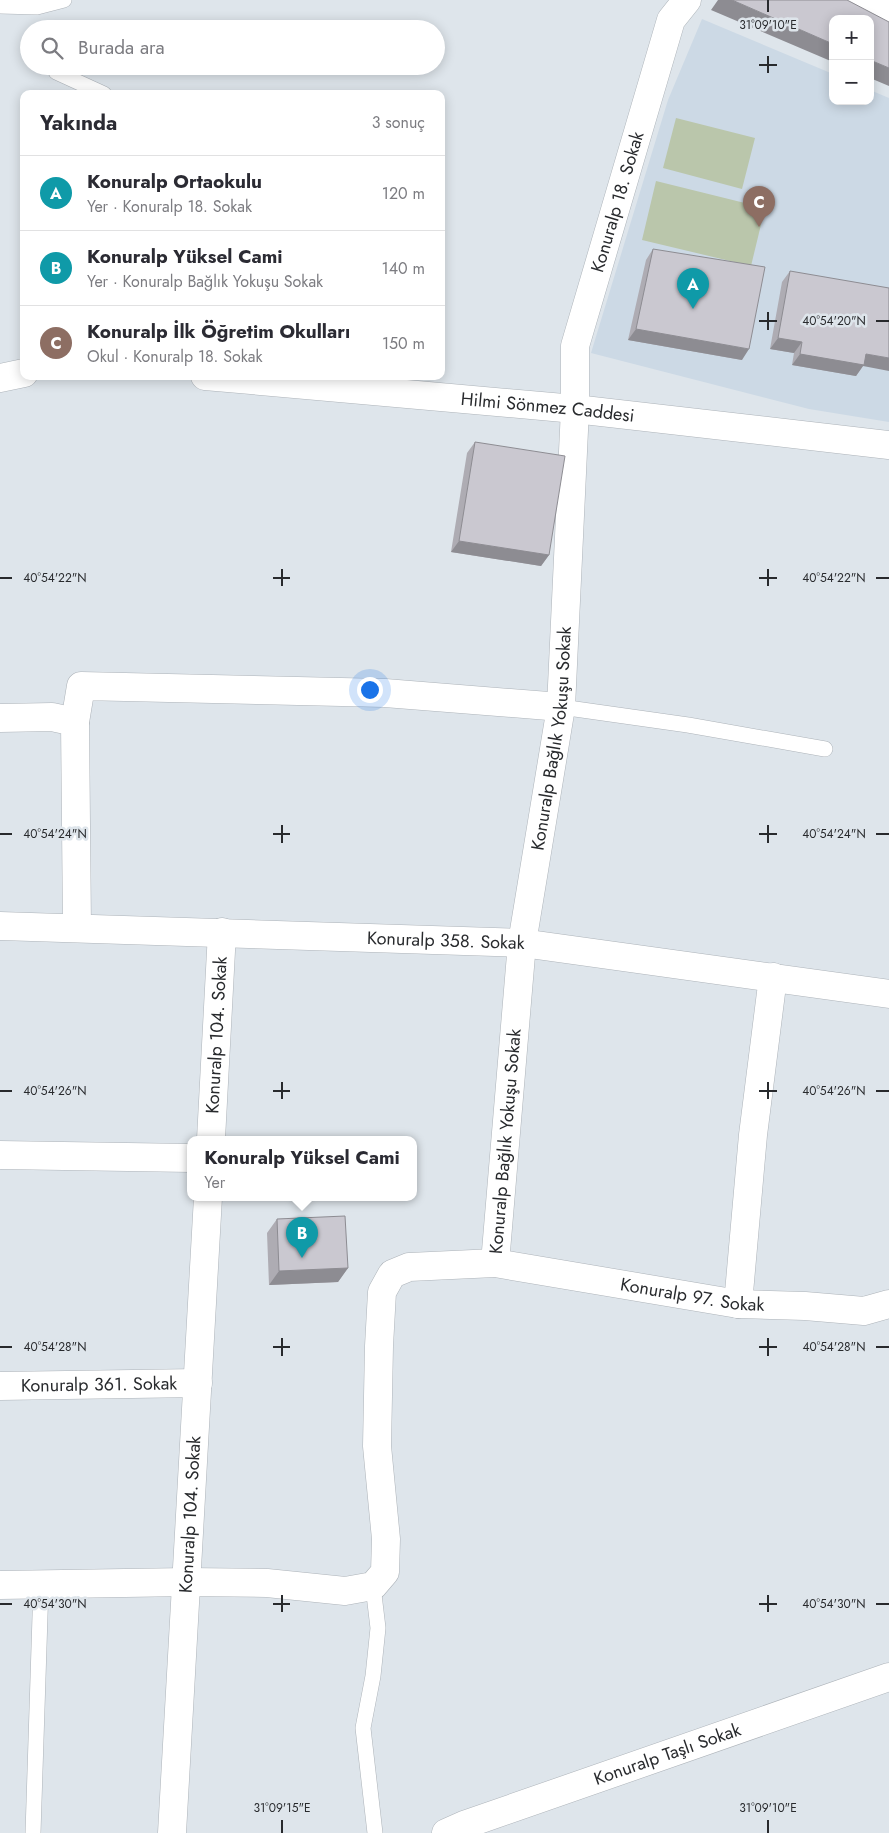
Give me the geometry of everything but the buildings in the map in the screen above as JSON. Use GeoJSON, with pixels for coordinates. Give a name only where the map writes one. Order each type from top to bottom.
{"type":"FeatureCollection","features":[{"type":"Feature","properties":{"kind":"street","name":"Konuralp 18. Sokak"},"geometry":{"type":"LineString","coordinates":[[575,410],[575,346],[671,20],[687,0]]}},
{"type":"Feature","properties":{"kind":"street"},"geometry":{"type":"LineString","coordinates":[[848,0],[886,16]]}},
{"type":"Feature","properties":{"kind":"street"},"geometry":{"type":"LineString","coordinates":[[0,378],[20,374]]}},
{"type":"Feature","properties":{"kind":"street","name":"Hilmi Sönmez Caddesi"},"geometry":{"type":"LineString","coordinates":[[249,380],[575,410],[889,445]]}},
{"type":"Feature","properties":{"kind":"street","name":"Konuralp Bağlık Yokuşu Sokak"},"geometry":{"type":"LineString","coordinates":[[373,1586],[385,1572],[386,1539],[377,1446],[382,1292],[392,1274],[409,1267],[494,1263],[522,943],[561,707],[575,410]]}},
{"type":"Feature","properties":{"kind":"street"},"geometry":{"type":"LineString","coordinates":[[77,928],[75,722],[80,686],[385,693],[561,707]]}},
{"type":"Feature","properties":{"kind":"street"},"geometry":{"type":"LineString","coordinates":[[0,718],[52,718],[75,722]]}},
{"type":"Feature","properties":{"kind":"street","name":"Konuralp 358. Sokak"},"geometry":{"type":"LineString","coordinates":[[0,926],[522,943],[889,994]]}},
{"type":"Feature","properties":{"kind":"street","name":"Konuralp 104. Sokak"},"geometry":{"type":"LineString","coordinates":[[211,1136],[222,932]]}},
{"type":"Feature","properties":{"kind":"street"},"geometry":{"type":"LineString","coordinates":[[738,1304],[753,1135],[773,977]]}},
{"type":"Feature","properties":{"kind":"street"},"geometry":{"type":"LineString","coordinates":[[0,1155],[187,1158]]}},
{"type":"Feature","properties":{"kind":"street","name":"Konuralp 104. Sokak"},"geometry":{"type":"LineString","coordinates":[[172,1833],[208,1201]]}},
{"type":"Feature","properties":{"kind":"street","name":"Konuralp 97. Sokak"},"geometry":{"type":"LineString","coordinates":[[494,1263],[738,1304],[805,1306],[864,1311],[889,1304]]}},
{"type":"Feature","properties":{"kind":"street","name":"Konuralp 361. Sokak"},"geometry":{"type":"LineString","coordinates":[[0,1386],[198,1383]]}},
{"type":"Feature","properties":{"kind":"street"},"geometry":{"type":"LineString","coordinates":[[0,1585],[187,1582],[267,1583],[345,1590],[373,1586]]}},
{"type":"Feature","properties":{"kind":"street","name":"Konuralp Taşlı Sokak"},"geometry":{"type":"LineString","coordinates":[[446,1833],[889,1677]]}},
{"type":"Feature","properties":{"kind":"lane"},"geometry":{"type":"LineString","coordinates":[[0,6],[37,7],[64,0]]}},
{"type":"Feature","properties":{"kind":"lane"},"geometry":{"type":"LineString","coordinates":[[63,75],[95,90]]}},
{"type":"Feature","properties":{"kind":"lane"},"geometry":{"type":"LineString","coordinates":[[561,707],[688,725],[824,749]]}},
{"type":"Feature","properties":{"kind":"lane"},"geometry":{"type":"LineString","coordinates":[[33,1833],[41,1584]]}},
{"type":"Feature","properties":{"kind":"lane"},"geometry":{"type":"LineString","coordinates":[[373,1586],[378,1628],[373,1676],[363,1728],[375,1833]]}},
{"type":"Feature","properties":{"kind":"shaded area"},"geometry":{"type":"Polygon","coordinates":[[[702,19],[829,72],[829,105],[874,105],[874,92],[889,98],[889,422],[809,409],[591,353],[668,100],[702,19]]]}},
{"type":"Feature","properties":{"kind":"green space"},"geometry":{"type":"Polygon","coordinates":[[[676,118],[755,138],[742,189],[663,168],[676,118]]]}},
{"type":"Feature","properties":{"kind":"green space"},"geometry":{"type":"Polygon","coordinates":[[[656,181],[765,208],[751,266],[642,240],[656,181]]]}},
{"type":"Feature","properties":{"kind":"place","name":"Konuralp İlk Öğretim Okulları"},"geometry":{"type":"Point","coordinates":[759,227]}},
{"type":"Feature","properties":{"kind":"place","name":"Konuralp Ortaokulu"},"geometry":{"type":"Point","coordinates":[693,309]}},
{"type":"Feature","properties":{"kind":"place","name":"Konuralp Yüksel Cami"},"geometry":{"type":"Point","coordinates":[302,1258]}}]}
